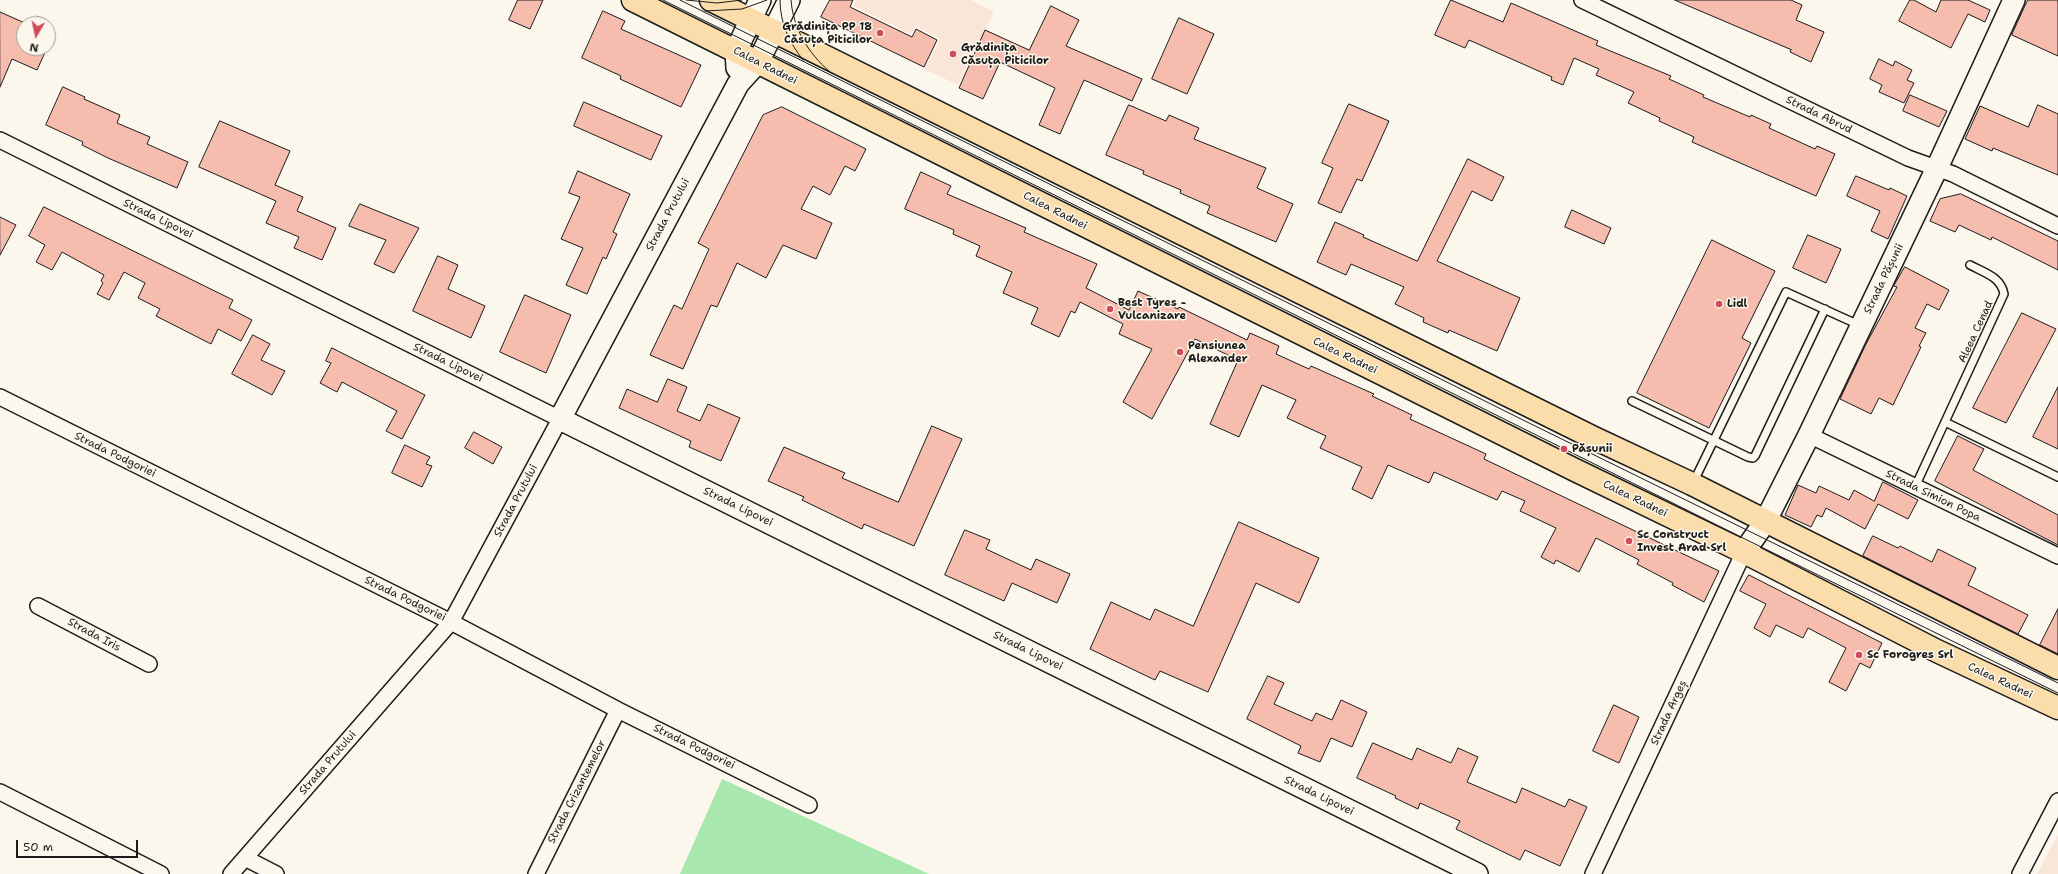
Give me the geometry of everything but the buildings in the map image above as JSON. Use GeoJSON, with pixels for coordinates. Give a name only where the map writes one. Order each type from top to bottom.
{"type":"FeatureCollection","features":[{"type":"Feature","properties":{"kind":"main road","name":"Calea Radnei"},"geometry":{"type":"LineString","coordinates":[[633,0],[1568,467],[1744,552],[1936,651],[2058,708]]}},
{"type":"Feature","properties":{"kind":"main road"},"geometry":{"type":"LineString","coordinates":[[711,0],[755,10],[774,31],[1551,417],[1692,484],[2058,668]]}},
{"type":"Feature","properties":{"kind":"street","name":"Strada Prutului"},"geometry":{"type":"LineString","coordinates":[[230,874],[451,622],[738,84],[758,62],[789,0]]}},
{"type":"Feature","properties":{"kind":"street","name":"Strada Abrud"},"geometry":{"type":"LineString","coordinates":[[1582,0],[1908,158],[1966,180],[2058,226]]}},
{"type":"Feature","properties":{"kind":"street","name":"Strada Pășunii"},"geometry":{"type":"LineString","coordinates":[[1744,552],[1765,522],[1809,435],[1937,168],[2014,0]]}},
{"type":"Feature","properties":{"kind":"street"},"geometry":{"type":"LineString","coordinates":[[738,84],[736,51],[755,10]]}},
{"type":"Feature","properties":{"kind":"street","name":"Strada Lipovei"},"geometry":{"type":"LineString","coordinates":[[0,140],[1477,874]]}},
{"type":"Feature","properties":{"kind":"street","name":"Strada Podgoriei"},"geometry":{"type":"LineString","coordinates":[[0,397],[451,622],[618,710],[809,805]]}},
{"type":"Feature","properties":{"kind":"street","name":"Strada Simion Popa"},"geometry":{"type":"LineString","coordinates":[[1809,435],[2058,556]]}},
{"type":"Feature","properties":{"kind":"street","name":"Strada Argeș"},"geometry":{"type":"LineString","coordinates":[[1593,874],[1744,552]]}},
{"type":"Feature","properties":{"kind":"street","name":"Strada Iris"},"geometry":{"type":"LineString","coordinates":[[38,606],[149,664]]}},
{"type":"Feature","properties":{"kind":"street","name":"Strada Crizantemelor"},"geometry":{"type":"LineString","coordinates":[[536,874],[618,710]]}},
{"type":"Feature","properties":{"kind":"street"},"geometry":{"type":"LineString","coordinates":[[0,792],[160,874]]}},
{"type":"Feature","properties":{"kind":"street"},"geometry":{"type":"LineString","coordinates":[[2020,874],[2058,802]]}},
{"type":"Feature","properties":{"kind":"street"},"geometry":{"type":"LineString","coordinates":[[245,858],[276,874]]}},
{"type":"Feature","properties":{"kind":"lane","name":"Aleea Cenad"},"geometry":{"type":"LineString","coordinates":[[1915,487],[2004,294],[2003,286],[1997,279],[1970,265]]}},
{"type":"Feature","properties":{"kind":"lane"},"geometry":{"type":"LineString","coordinates":[[1692,484],[1714,441],[1783,294],[1790,292],[1861,326]]}},
{"type":"Feature","properties":{"kind":"lane"},"geometry":{"type":"LineString","coordinates":[[1632,401],[1748,457],[1756,456],[1825,309]]}},
{"type":"Feature","properties":{"kind":"lane"},"geometry":{"type":"LineString","coordinates":[[1945,422],[2058,477]]}},
{"type":"Feature","properties":{"kind":"shaded area","name":"Grădinița Căsuța Piticilor"},"geometry":{"type":"Polygon","coordinates":[[[856,0],[970,0],[994,12],[958,85],[925,69],[940,39],[916,26],[911,34],[854,6],[856,0]]]}},
{"type":"Feature","properties":{"kind":"shaded area"},"geometry":{"type":"Polygon","coordinates":[[[2058,835],[2058,874],[2037,874],[2058,835]]]}},
{"type":"Feature","properties":{"kind":"green space"},"geometry":{"type":"Polygon","coordinates":[[[722,779],[929,874],[680,874],[722,779]]]}},
{"type":"Feature","properties":{"kind":"tram line"},"geometry":{"type":"LineString","coordinates":[[663,0],[1751,542],[2058,693]]}},
{"type":"Feature","properties":{"kind":"tram line"},"geometry":{"type":"LineString","coordinates":[[680,0],[1521,419],[2058,683]]}},
{"type":"Feature","properties":{"kind":"tram line"},"geometry":{"type":"LineString","coordinates":[[686,0],[717,3],[742,0]]}},
{"type":"Feature","properties":{"kind":"tram line"},"geometry":{"type":"LineString","coordinates":[[705,11],[742,9],[767,0]]}},
{"type":"Feature","properties":{"kind":"tram line"},"geometry":{"type":"LineString","coordinates":[[780,0],[780,8],[786,32],[803,60]]}},
{"type":"Feature","properties":{"kind":"tram line"},"geometry":{"type":"LineString","coordinates":[[791,0],[792,10],[798,30],[814,56],[829,71]]}},
{"type":"Feature","properties":{"kind":"place","name":"Grădinița PP 18 Căsuța Piticilor"},"geometry":{"type":"Point","coordinates":[880,33]}},
{"type":"Feature","properties":{"kind":"place","name":"Grădinița Căsuța Piticilor"},"geometry":{"type":"Point","coordinates":[953,54]}},
{"type":"Feature","properties":{"kind":"place","name":"Lidl"},"geometry":{"type":"Point","coordinates":[1719,304]}},
{"type":"Feature","properties":{"kind":"place","name":"Best Tyres - Vulcanizare"},"geometry":{"type":"Point","coordinates":[1110,309]}},
{"type":"Feature","properties":{"kind":"place","name":"Pensiunea Alexander"},"geometry":{"type":"Point","coordinates":[1180,352]}},
{"type":"Feature","properties":{"kind":"place","name":"Pășunii"},"geometry":{"type":"Point","coordinates":[1564,449]}},
{"type":"Feature","properties":{"kind":"place","name":"Sc Construct Invest Arad Srl"},"geometry":{"type":"Point","coordinates":[1629,541]}},
{"type":"Feature","properties":{"kind":"place","name":"Sc Forogres Srl"},"geometry":{"type":"Point","coordinates":[1859,655]}}]}
